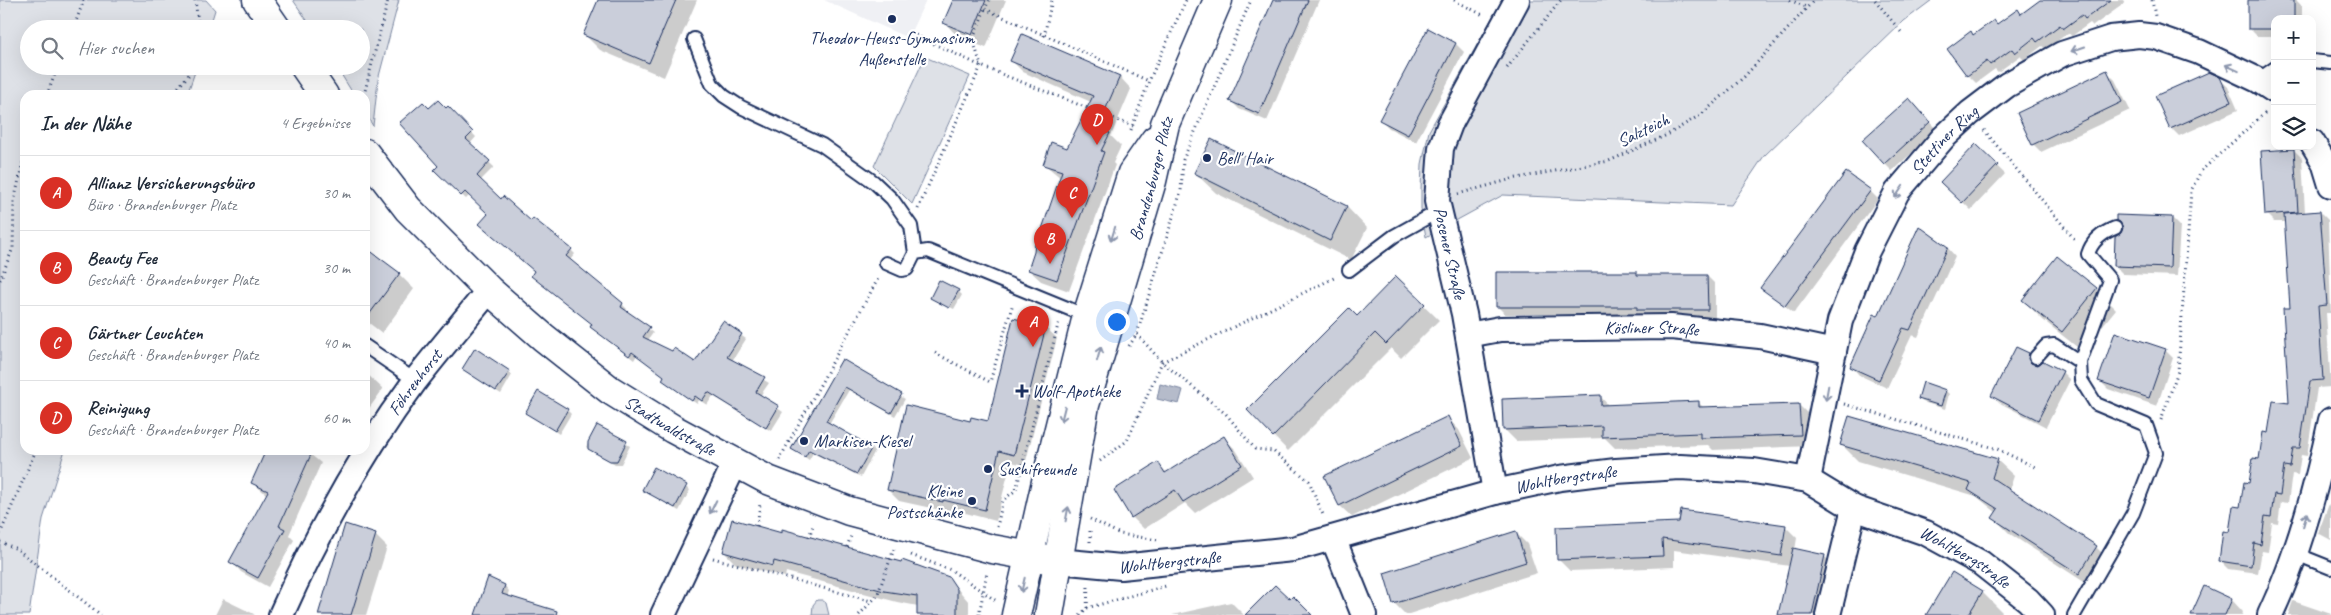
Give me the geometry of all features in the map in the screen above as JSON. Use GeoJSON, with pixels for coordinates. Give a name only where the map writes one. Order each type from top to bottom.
{"type":"FeatureCollection","features":[{"type":"Feature","properties":{"kind":"street"},"geometry":{"type":"LineString","coordinates":[[257,0],[271,20]]}},
{"type":"Feature","properties":{"kind":"street","name":"Brandenburger Platz"},"geometry":{"type":"LineString","coordinates":[[1016,615],[1029,557],[1098,319],[1132,173],[1165,124],[1218,0]]}},
{"type":"Feature","properties":{"kind":"street","name":"Posener Straße"},"geometry":{"type":"LineString","coordinates":[[1495,492],[1468,335],[1438,206],[1441,148],[1450,124],[1517,0]]}},
{"type":"Feature","properties":{"kind":"street","name":"Stettiner Ring"},"geometry":{"type":"LineString","coordinates":[[1808,480],[1826,399],[1840,321],[1867,251],[1898,192],[1943,138],[1970,113],[2007,85],[2062,54],[2111,38],[2139,35],[2156,37],[2199,52],[2269,87]]}},
{"type":"Feature","properties":{"kind":"street"},"geometry":{"type":"LineString","coordinates":[[310,75],[321,90]]}},
{"type":"Feature","properties":{"kind":"street"},"geometry":{"type":"LineString","coordinates":[[2316,149],[2324,162],[2331,185]]}},
{"type":"Feature","properties":{"kind":"street","name":"Stadtwaldstraße"},"geometry":{"type":"LineString","coordinates":[[370,159],[408,209],[489,290],[543,338],[610,390],[734,464],[764,492],[849,511],[1029,557],[1058,561]]}},
{"type":"Feature","properties":{"kind":"street","name":"Föhrenhorst"},"geometry":{"type":"LineString","coordinates":[[370,450],[416,381],[489,290]]}},
{"type":"Feature","properties":{"kind":"street","name":"Brandenburger Platz"},"geometry":{"type":"LineString","coordinates":[[1049,615],[1098,319]]}},
{"type":"Feature","properties":{"kind":"street","name":"Kösliner Straße"},"geometry":{"type":"LineString","coordinates":[[1468,335],[1500,329],[1671,327],[1760,336],[1834,352]]}},
{"type":"Feature","properties":{"kind":"street"},"geometry":{"type":"LineString","coordinates":[[2270,615],[2296,554],[2324,455],[2331,420]]}},
{"type":"Feature","properties":{"kind":"street","name":"Föhrenhorst"},"geometry":{"type":"LineString","coordinates":[[281,615],[336,507],[367,455]]}},
{"type":"Feature","properties":{"kind":"street"},"geometry":{"type":"LineString","coordinates":[[663,615],[734,464]]}},
{"type":"Feature","properties":{"kind":"street","name":"Wohltbergstraße"},"geometry":{"type":"LineString","coordinates":[[1058,561],[1121,567],[1293,549],[1495,492],[1560,478],[1616,470],[1680,467],[1754,471],[1808,480],[1854,508],[1926,533],[1981,563],[2029,610]]}},
{"type":"Feature","properties":{"kind":"street"},"geometry":{"type":"LineString","coordinates":[[1828,615],[1854,508]]}},
{"type":"Feature","properties":{"kind":"street"},"geometry":{"type":"LineString","coordinates":[[1333,538],[1364,615]]}},
{"type":"Feature","properties":{"kind":"lane"},"geometry":{"type":"LineString","coordinates":[[694,39],[712,84],[724,96],[741,107],[822,145],[845,160],[892,198],[911,226],[915,252],[907,269],[902,270],[886,263]]}},
{"type":"Feature","properties":{"kind":"lane"},"geometry":{"type":"LineString","coordinates":[[2316,61],[2331,63]]}},
{"type":"Feature","properties":{"kind":"lane"},"geometry":{"type":"LineString","coordinates":[[1349,270],[1438,206]]}},
{"type":"Feature","properties":{"kind":"lane"},"geometry":{"type":"LineString","coordinates":[[2074,615],[2132,513],[2156,453],[2146,425],[2096,404],[2081,380],[2080,362],[2110,280],[2088,254],[2091,245],[2104,232],[2115,228]]}},
{"type":"Feature","properties":{"kind":"lane"},"geometry":{"type":"LineString","coordinates":[[915,252],[928,251],[1098,319]]}},
{"type":"Feature","properties":{"kind":"lane"},"geometry":{"type":"LineString","coordinates":[[2036,357],[2046,346],[2054,345],[2080,362]]}},
{"type":"Feature","properties":{"kind":"lane"},"geometry":{"type":"LineString","coordinates":[[370,349],[416,381]]}},
{"type":"Feature","properties":{"kind":"lane"},"geometry":{"type":"LineString","coordinates":[[2296,554],[2331,568]]}},
{"type":"Feature","properties":{"kind":"path"},"geometry":{"type":"LineString","coordinates":[[76,20],[84,0]]}},
{"type":"Feature","properties":{"kind":"path"},"geometry":{"type":"LineString","coordinates":[[195,0],[198,20]]}},
{"type":"Feature","properties":{"kind":"path"},"geometry":{"type":"LineString","coordinates":[[370,71],[388,0]]}},
{"type":"Feature","properties":{"kind":"path"},"geometry":{"type":"LineString","coordinates":[[911,226],[981,66],[973,39],[989,0]]}},
{"type":"Feature","properties":{"kind":"path"},"geometry":{"type":"LineString","coordinates":[[1044,36],[1052,0]]}},
{"type":"Feature","properties":{"kind":"path"},"geometry":{"type":"LineString","coordinates":[[1183,160],[1251,0]]}},
{"type":"Feature","properties":{"kind":"path"},"geometry":{"type":"LineString","coordinates":[[1454,0],[1504,26]]}},
{"type":"Feature","properties":{"kind":"path"},"geometry":{"type":"LineString","coordinates":[[1506,70],[1561,0]]}},
{"type":"Feature","properties":{"kind":"path"},"geometry":{"type":"LineString","coordinates":[[1790,0],[1806,7]]}},
{"type":"Feature","properties":{"kind":"path","name":"Salzteich"},"geometry":{"type":"LineString","coordinates":[[1438,206],[1512,179],[1610,161],[1667,135],[1702,114],[1744,77],[1814,0]]}},
{"type":"Feature","properties":{"kind":"path"},"geometry":{"type":"LineString","coordinates":[[1875,0],[1901,32]]}},
{"type":"Feature","properties":{"kind":"path"},"geometry":{"type":"LineString","coordinates":[[985,9],[1149,81]]}},
{"type":"Feature","properties":{"kind":"path"},"geometry":{"type":"LineString","coordinates":[[911,33],[981,66],[1133,126]]}},
{"type":"Feature","properties":{"kind":"path"},"geometry":{"type":"LineString","coordinates":[[49,90],[55,75]]}},
{"type":"Feature","properties":{"kind":"path"},"geometry":{"type":"LineString","coordinates":[[176,90],[189,75]]}},
{"type":"Feature","properties":{"kind":"path"},"geometry":{"type":"LineString","coordinates":[[365,90],[369,75]]}},
{"type":"Feature","properties":{"kind":"path"},"geometry":{"type":"LineString","coordinates":[[2161,422],[2178,371],[2191,191],[2201,171],[2269,87]]}},
{"type":"Feature","properties":{"kind":"path"},"geometry":{"type":"LineString","coordinates":[[1970,113],[2074,238]]}},
{"type":"Feature","properties":{"kind":"path"},"geometry":{"type":"LineString","coordinates":[[0,280],[13,248],[14,202],[20,175]]}},
{"type":"Feature","properties":{"kind":"path"},"geometry":{"type":"LineString","coordinates":[[757,526],[764,492],[886,263]]}},
{"type":"Feature","properties":{"kind":"path"},"geometry":{"type":"LineString","coordinates":[[1097,464],[1126,440],[1162,362],[1349,270]]}},
{"type":"Feature","properties":{"kind":"path"},"geometry":{"type":"LineString","coordinates":[[935,353],[990,382],[1017,288]]}},
{"type":"Feature","properties":{"kind":"path"},"geometry":{"type":"LineString","coordinates":[[1137,334],[1162,362],[1226,414],[1255,449],[1273,451],[1308,481],[1333,538]]}},
{"type":"Feature","properties":{"kind":"path"},"geometry":{"type":"LineString","coordinates":[[1826,399],[1997,449],[2035,467]]}},
{"type":"Feature","properties":{"kind":"path"},"geometry":{"type":"LineString","coordinates":[[0,534],[34,455]]}},
{"type":"Feature","properties":{"kind":"path"},"geometry":{"type":"LineString","coordinates":[[1080,615],[1087,608],[1171,585],[1180,562],[1168,541],[1120,534],[1090,519]]}},
{"type":"Feature","properties":{"kind":"path"},"geometry":{"type":"LineString","coordinates":[[809,537],[814,523]]}},
{"type":"Feature","properties":{"kind":"path"},"geometry":{"type":"LineString","coordinates":[[848,547],[851,536]]}},
{"type":"Feature","properties":{"kind":"path"},"geometry":{"type":"LineString","coordinates":[[0,542],[18,549],[100,615]]}},
{"type":"Feature","properties":{"kind":"path"},"geometry":{"type":"LineString","coordinates":[[859,615],[877,596],[894,549]]}},
{"type":"Feature","properties":{"kind":"path"},"geometry":{"type":"LineString","coordinates":[[691,552],[871,601]]}},
{"type":"Feature","properties":{"kind":"path"},"geometry":{"type":"LineString","coordinates":[[979,615],[982,592]]}},
{"type":"Feature","properties":{"kind":"shaded area"},"geometry":{"type":"Polygon","coordinates":[[[0,0],[206,0],[215,10],[212,20],[20,20],[20,75],[194,75],[189,90],[20,90],[20,455],[63,455],[43,519],[29,615],[0,615],[0,0]]]}},
{"type":"Feature","properties":{"kind":"shaded area"},"geometry":{"type":"Polygon","coordinates":[[[293,0],[399,0],[378,80],[373,126],[370,121],[370,90],[351,90],[342,75],[370,75],[370,20],[307,20],[293,0]]]}},
{"type":"Feature","properties":{"kind":"shaded area","name":"Theodor-Heuss-Gymnasium Außenstelle"},"geometry":{"type":"Polygon","coordinates":[[[824,0],[926,0],[908,38],[824,0]]]}},
{"type":"Feature","properties":{"kind":"shaded area"},"geometry":{"type":"Polygon","coordinates":[[[1502,0],[1932,0],[1904,21],[1764,156],[1731,205],[1503,195],[1426,237],[1421,209],[1421,189],[1422,164],[1429,131],[1502,0]]]}},
{"type":"Feature","properties":{"kind":"shaded area"},"geometry":{"type":"Polygon","coordinates":[[[925,57],[970,76],[912,204],[874,166],[925,57]]]}},
{"type":"Feature","properties":{"kind":"shaded area"},"geometry":{"type":"Polygon","coordinates":[[[817,600],[822,600],[826,603],[829,615],[812,615],[813,605],[817,600]]]}},
{"type":"Feature","properties":{"kind":"water"},"geometry":{"type":"Polygon","coordinates":[[[1160,384],[1183,390],[1179,404],[1157,399],[1160,384]]]}},
{"type":"Feature","properties":{"kind":"building"},"geometry":{"type":"Polygon","coordinates":[[[598,0],[676,0],[649,63],[583,35],[598,0]]]}},
{"type":"Feature","properties":{"kind":"building"},"geometry":{"type":"Polygon","coordinates":[[[953,0],[986,0],[972,35],[943,23],[953,0]]]}},
{"type":"Feature","properties":{"kind":"building"},"geometry":{"type":"Polygon","coordinates":[[[1273,0],[1308,0],[1259,114],[1229,101],[1273,0]]]}},
{"type":"Feature","properties":{"kind":"building"},"geometry":{"type":"Polygon","coordinates":[[[2040,0],[2111,0],[2085,19],[2082,15],[2063,29],[2060,25],[2037,42],[2034,38],[2015,53],[2012,49],[1990,65],[1987,61],[1967,76],[1947,49],[1971,31],[1973,35],[1994,20],[1997,24],[2018,9],[2021,14],[2040,0]]]}},
{"type":"Feature","properties":{"kind":"building"},"geometry":{"type":"Polygon","coordinates":[[[2248,0],[2294,0],[2294,15],[2271,15],[2271,29],[2248,29],[2248,0]]]}},
{"type":"Feature","properties":{"kind":"building"},"geometry":{"type":"Polygon","coordinates":[[[1428,28],[1456,43],[1408,135],[1379,120],[1428,28]]]}},
{"type":"Feature","properties":{"kind":"building"},"geometry":{"type":"Polygon","coordinates":[[[1022,34],[1120,76],[1097,129],[1110,133],[1101,151],[1104,152],[1057,280],[1028,270],[1035,244],[1062,171],[1043,165],[1051,142],[1067,148],[1093,96],[1010,61],[1022,34]]]}},
{"type":"Feature","properties":{"kind":"building"},"geometry":{"type":"Polygon","coordinates":[[[2107,70],[2122,102],[2032,145],[2017,113],[2107,70]]]}},
{"type":"Feature","properties":{"kind":"building"},"geometry":{"type":"Polygon","coordinates":[[[2209,72],[2220,77],[2231,102],[2170,129],[2155,96],[2209,72]]]}},
{"type":"Feature","properties":{"kind":"building"},"geometry":{"type":"Polygon","coordinates":[[[1909,98],[1930,122],[1884,164],[1862,140],[1909,98]]]}},
{"type":"Feature","properties":{"kind":"building"},"geometry":{"type":"Polygon","coordinates":[[[438,100],[446,108],[448,106],[473,132],[466,139],[490,161],[477,176],[501,199],[503,196],[531,221],[533,218],[572,249],[566,256],[623,303],[621,307],[650,327],[643,337],[672,351],[674,348],[695,362],[723,321],[742,334],[727,357],[765,377],[756,392],[779,406],[766,428],[708,392],[702,401],[695,396],[692,401],[662,380],[664,376],[632,352],[629,356],[590,327],[592,324],[531,276],[534,271],[479,224],[488,214],[465,192],[461,196],[434,170],[438,166],[399,123],[423,102],[429,108],[438,100]]]}},
{"type":"Feature","properties":{"kind":"building"},"geometry":{"type":"Polygon","coordinates":[[[1211,139],[1347,206],[1330,241],[1194,173],[1211,139]]]}},
{"type":"Feature","properties":{"kind":"building"},"geometry":{"type":"Polygon","coordinates":[[[1976,144],[1998,165],[1962,203],[1940,182],[1976,144]]]}},
{"type":"Feature","properties":{"kind":"building"},"geometry":{"type":"Polygon","coordinates":[[[2294,150],[2298,212],[2265,215],[2261,151],[2294,150]]]}},
{"type":"Feature","properties":{"kind":"building"},"geometry":{"type":"Polygon","coordinates":[[[1846,172],[1871,190],[1785,306],[1760,288],[1846,172]]]}},
{"type":"Feature","properties":{"kind":"building"},"geometry":{"type":"Polygon","coordinates":[[[2320,211],[2327,305],[2318,306],[2323,380],[2310,381],[2300,448],[2293,448],[2290,467],[2284,466],[2280,495],[2274,494],[2271,517],[2265,516],[2261,545],[2254,543],[2251,566],[2219,561],[2223,531],[2229,532],[2233,506],[2240,507],[2244,482],[2249,483],[2253,458],[2259,459],[2263,432],[2268,433],[2273,401],[2289,403],[2283,308],[2290,308],[2284,214],[2320,211]]]}},
{"type":"Feature","properties":{"kind":"building"},"geometry":{"type":"Polygon","coordinates":[[[2116,215],[2172,217],[2170,268],[2114,266],[2115,237],[2121,233],[2123,228],[2120,222],[2116,220],[2116,215]]]}},
{"type":"Feature","properties":{"kind":"building"},"geometry":{"type":"Polygon","coordinates":[[[1919,226],[1948,247],[1910,330],[1903,328],[1879,380],[1850,367],[1874,314],[1878,316],[1919,226]]]}},
{"type":"Feature","properties":{"kind":"building"},"geometry":{"type":"Polygon","coordinates":[[[370,251],[400,273],[370,313],[370,251]]]}},
{"type":"Feature","properties":{"kind":"building"},"geometry":{"type":"Polygon","coordinates":[[[2057,256],[2097,288],[2062,332],[2022,300],[2057,256]]]}},
{"type":"Feature","properties":{"kind":"building"},"geometry":{"type":"Polygon","coordinates":[[[1496,272],[1637,272],[1637,275],[1707,275],[1708,310],[1637,310],[1637,307],[1496,307],[1496,272]]]}},
{"type":"Feature","properties":{"kind":"building"},"geometry":{"type":"Polygon","coordinates":[[[1396,276],[1425,304],[1386,344],[1375,333],[1273,437],[1247,410],[1349,308],[1357,316],[1396,276]]]}},
{"type":"Feature","properties":{"kind":"building"},"geometry":{"type":"Polygon","coordinates":[[[939,280],[959,290],[949,308],[930,298],[939,280]]]}},
{"type":"Feature","properties":{"kind":"building"},"geometry":{"type":"Polygon","coordinates":[[[1013,318],[1046,326],[1014,455],[999,451],[985,510],[887,490],[906,405],[970,421],[971,417],[988,421],[1013,318]]]}},
{"type":"Feature","properties":{"kind":"building"},"geometry":{"type":"Polygon","coordinates":[[[2115,332],[2166,349],[2149,398],[2098,381],[2115,332]]]}},
{"type":"Feature","properties":{"kind":"building"},"geometry":{"type":"Polygon","coordinates":[[[2016,347],[2029,353],[2028,359],[2031,363],[2038,365],[2043,361],[2063,371],[2038,420],[1991,396],[2016,347]]]}},
{"type":"Feature","properties":{"kind":"building"},"geometry":{"type":"Polygon","coordinates":[[[475,348],[510,371],[496,391],[462,369],[475,348]]]}},
{"type":"Feature","properties":{"kind":"building"},"geometry":{"type":"Polygon","coordinates":[[[842,359],[902,394],[891,413],[845,387],[826,421],[872,447],[857,474],[809,450],[805,457],[791,449],[842,359]]]}},
{"type":"Feature","properties":{"kind":"building"},"geometry":{"type":"Polygon","coordinates":[[[1923,382],[1946,390],[1941,406],[1918,399],[1923,382]]]}},
{"type":"Feature","properties":{"kind":"building"},"geometry":{"type":"Polygon","coordinates":[[[538,391],[568,409],[555,431],[525,413],[538,391]]]}},
{"type":"Feature","properties":{"kind":"building"},"geometry":{"type":"Polygon","coordinates":[[[1601,395],[1601,405],[1699,401],[1699,407],[1799,404],[1801,435],[1700,438],[1700,433],[1602,437],[1602,426],[1503,430],[1502,399],[1601,395]]]}},
{"type":"Feature","properties":{"kind":"building"},"geometry":{"type":"Polygon","coordinates":[[[1448,416],[1462,446],[1339,506],[1324,476],[1448,416]]]}},
{"type":"Feature","properties":{"kind":"building"},"geometry":{"type":"Polygon","coordinates":[[[1849,416],[1998,459],[1992,478],[2097,546],[2079,574],[1992,518],[1998,509],[1968,490],[1971,483],[1840,445],[1849,416]]]}},
{"type":"Feature","properties":{"kind":"building"},"geometry":{"type":"Polygon","coordinates":[[[597,425],[627,441],[617,461],[610,461],[588,449],[588,442],[597,425]]]}},
{"type":"Feature","properties":{"kind":"building"},"geometry":{"type":"Polygon","coordinates":[[[1224,436],[1242,465],[1183,502],[1175,490],[1131,518],[1114,490],[1158,462],[1165,473],[1224,436]]]}},
{"type":"Feature","properties":{"kind":"building"},"geometry":{"type":"Polygon","coordinates":[[[264,455],[311,455],[279,526],[285,529],[258,578],[229,562],[268,491],[251,483],[264,455]]]}},
{"type":"Feature","properties":{"kind":"building"},"geometry":{"type":"Polygon","coordinates":[[[654,467],[687,485],[675,508],[642,490],[654,467]]]}},
{"type":"Feature","properties":{"kind":"building"},"geometry":{"type":"Polygon","coordinates":[[[1681,510],[1786,525],[1781,556],[1662,539],[1663,556],[1557,560],[1556,527],[1679,522],[1681,510]]]}},
{"type":"Feature","properties":{"kind":"building"},"geometry":{"type":"Polygon","coordinates":[[[732,519],[782,533],[782,529],[901,562],[902,560],[949,577],[957,589],[957,615],[917,615],[917,596],[884,591],[774,561],[773,566],[723,552],[732,519]]]}},
{"type":"Feature","properties":{"kind":"building"},"geometry":{"type":"Polygon","coordinates":[[[345,524],[376,534],[351,615],[318,615],[345,524]]]}},
{"type":"Feature","properties":{"kind":"building"},"geometry":{"type":"Polygon","coordinates":[[[1516,531],[1526,562],[1393,604],[1384,573],[1516,531]]]}},
{"type":"Feature","properties":{"kind":"building"},"geometry":{"type":"Polygon","coordinates":[[[1793,548],[1825,555],[1812,615],[1778,615],[1793,548]]]}},
{"type":"Feature","properties":{"kind":"building"},"geometry":{"type":"Polygon","coordinates":[[[1952,572],[1983,591],[1968,615],[1926,615],[1952,572]]]}},
{"type":"Feature","properties":{"kind":"building"},"geometry":{"type":"Polygon","coordinates":[[[488,577],[505,585],[502,594],[557,611],[556,615],[475,615],[488,577]]]}},
{"type":"Feature","properties":{"kind":"building"},"geometry":{"type":"Polygon","coordinates":[[[1275,585],[1290,599],[1293,596],[1312,615],[1245,615],[1275,585]]]}},
{"type":"Feature","properties":{"kind":"building"},"geometry":{"type":"Polygon","coordinates":[[[2204,586],[2232,599],[2225,615],[2191,615],[2204,586]]]}},
{"type":"Feature","properties":{"kind":"place","name":"Theodor-Heuss-Gymnasium Außenstelle"},"geometry":{"type":"Point","coordinates":[892,19]}},
{"type":"Feature","properties":{"kind":"place","name":"Reinigung"},"geometry":{"type":"Point","coordinates":[1097,145]}},
{"type":"Feature","properties":{"kind":"place","name":"Bell' Hair"},"geometry":{"type":"Point","coordinates":[1207,158]}},
{"type":"Feature","properties":{"kind":"place","name":"Gärtner Leuchten"},"geometry":{"type":"Point","coordinates":[1072,218]}},
{"type":"Feature","properties":{"kind":"place","name":"Beauty Fee"},"geometry":{"type":"Point","coordinates":[1050,264]}},
{"type":"Feature","properties":{"kind":"place","name":"Allianz Versicherungsbüro"},"geometry":{"type":"Point","coordinates":[1033,347]}},
{"type":"Feature","properties":{"kind":"place","name":"Wolf-Apotheke"},"geometry":{"type":"Point","coordinates":[1022,391]}},
{"type":"Feature","properties":{"kind":"place","name":"Markisen-Kiesel"},"geometry":{"type":"Point","coordinates":[804,441]}},
{"type":"Feature","properties":{"kind":"place","name":"Sushifreunde"},"geometry":{"type":"Point","coordinates":[988,469]}},
{"type":"Feature","properties":{"kind":"place","name":"Kleine Postschänke"},"geometry":{"type":"Point","coordinates":[972,501]}}]}
